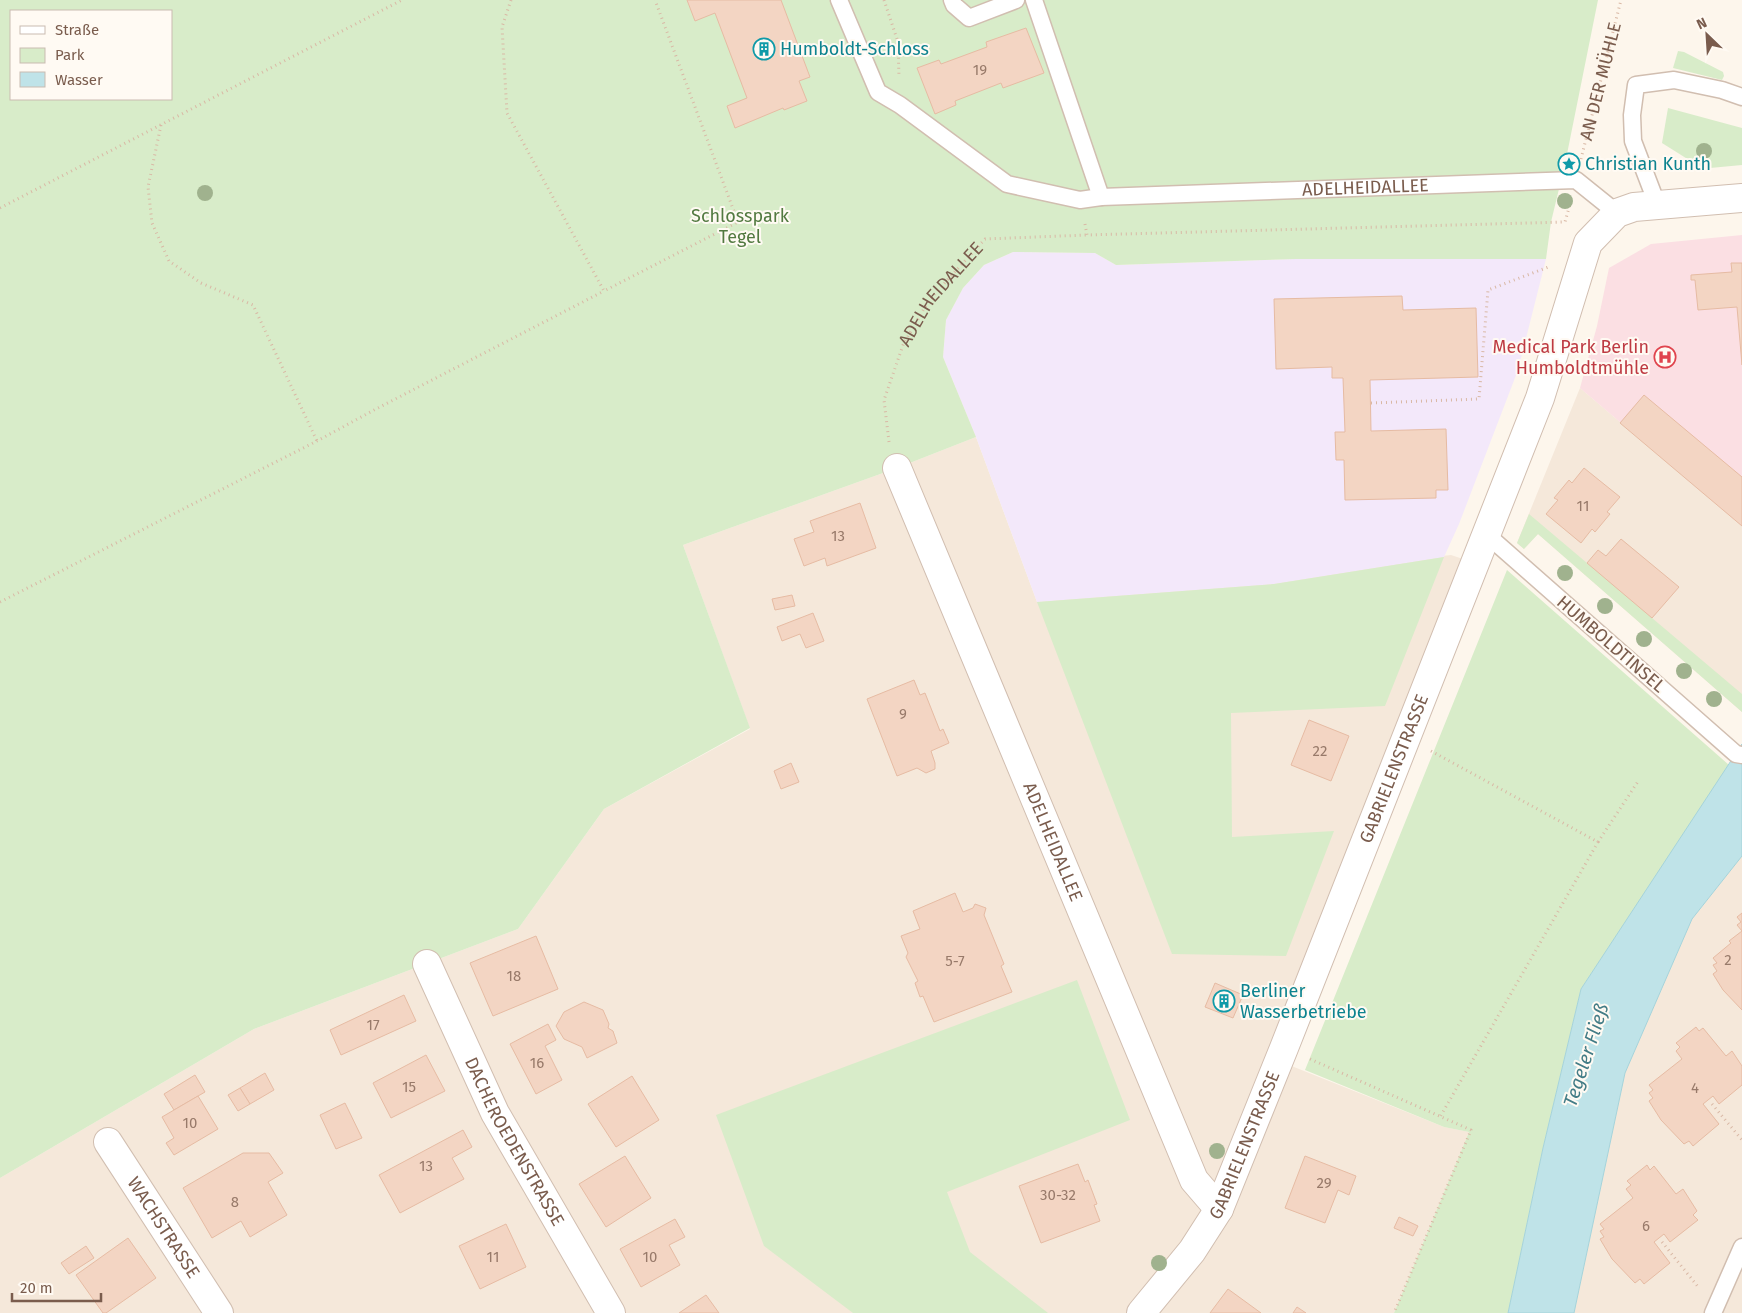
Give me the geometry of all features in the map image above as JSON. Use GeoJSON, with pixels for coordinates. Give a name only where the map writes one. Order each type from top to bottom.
{"type":"FeatureCollection","features":[{"type":"Feature","properties":{"kind":"street"},"geometry":{"type":"LineString","coordinates":[[1617,213],[1634,207],[1657,204],[1742,198]]}},
{"type":"Feature","properties":{"kind":"street","name":"GABRIELENSTRASSE"},"geometry":{"type":"LineString","coordinates":[[1141,1313],[1192,1251],[1219,1209],[1540,398],[1588,243],[1617,213]]}},
{"type":"Feature","properties":{"kind":"street","name":"ADELHEIDALLEE"},"geometry":{"type":"LineString","coordinates":[[893,456],[1194,1180],[1219,1209]]}},
{"type":"Feature","properties":{"kind":"street","name":"DACHEROEDENSTRASSE"},"geometry":{"type":"LineString","coordinates":[[427,964],[496,1113],[611,1313]]}},
{"type":"Feature","properties":{"kind":"street","name":"WACHSTRASSE"},"geometry":{"type":"LineString","coordinates":[[108,1142],[219,1313]]}},
{"type":"Feature","properties":{"kind":"lane"},"geometry":{"type":"LineString","coordinates":[[838,0],[878,92],[900,105],[1006,184],[1080,200]]}},
{"type":"Feature","properties":{"kind":"lane"},"geometry":{"type":"LineString","coordinates":[[952,0],[954,5],[969,18],[1016,0]]}},
{"type":"Feature","properties":{"kind":"lane"},"geometry":{"type":"LineString","coordinates":[[1034,0],[1101,197]]}},
{"type":"Feature","properties":{"kind":"lane"},"geometry":{"type":"LineString","coordinates":[[1657,204],[1633,142],[1632,115],[1636,85],[1674,80],[1722,90],[1742,97]]}},
{"type":"Feature","properties":{"kind":"lane"},"geometry":{"type":"LineString","coordinates":[[1576,180],[1617,213]]}},
{"type":"Feature","properties":{"kind":"lane","name":"ADELHEIDALLEE"},"geometry":{"type":"LineString","coordinates":[[1080,200],[1101,197],[1576,180]]}},
{"type":"Feature","properties":{"kind":"lane","name":"HUMBOLDTINSEL"},"geometry":{"type":"LineString","coordinates":[[1486,534],[1739,754]]}},
{"type":"Feature","properties":{"kind":"lane"},"geometry":{"type":"LineString","coordinates":[[1714,1311],[1742,1247]]}},
{"type":"Feature","properties":{"kind":"path"},"geometry":{"type":"LineString","coordinates":[[0,208],[402,0]]}},
{"type":"Feature","properties":{"kind":"path"},"geometry":{"type":"LineString","coordinates":[[510,0],[502,27],[506,113],[604,290]]}},
{"type":"Feature","properties":{"kind":"path"},"geometry":{"type":"LineString","coordinates":[[0,602],[317,441],[604,290],[738,222],[655,0]]}},
{"type":"Feature","properties":{"kind":"path"},"geometry":{"type":"LineString","coordinates":[[884,0],[898,42],[900,105]]}},
{"type":"Feature","properties":{"kind":"path","name":"AN DER MÜHLE"},"geometry":{"type":"LineString","coordinates":[[1565,222],[1621,0]]}},
{"type":"Feature","properties":{"kind":"path"},"geometry":{"type":"LineString","coordinates":[[161,125],[148,187],[152,223],[169,261],[201,283],[253,305],[317,441]]}},
{"type":"Feature","properties":{"kind":"path"},"geometry":{"type":"LineString","coordinates":[[1080,200],[1087,235]]}},
{"type":"Feature","properties":{"kind":"path","name":"ADELHEIDALLEE"},"geometry":{"type":"LineString","coordinates":[[893,456],[884,400],[902,345],[929,300],[985,238],[1565,222]]}},
{"type":"Feature","properties":{"kind":"path"},"geometry":{"type":"LineString","coordinates":[[1370,403],[1479,399],[1488,290],[1554,264]]}},
{"type":"Feature","properties":{"kind":"path"},"geometry":{"type":"LineString","coordinates":[[1404,743],[1434,752],[1598,842]]}},
{"type":"Feature","properties":{"kind":"path"},"geometry":{"type":"LineString","coordinates":[[1440,1117],[1598,842],[1639,780]]}},
{"type":"Feature","properties":{"kind":"path"},"geometry":{"type":"LineString","coordinates":[[1284,1048],[1471,1130],[1394,1313]]}},
{"type":"Feature","properties":{"kind":"path"},"geometry":{"type":"LineString","coordinates":[[1712,1104],[1742,1140]]}},
{"type":"Feature","properties":{"kind":"path"},"geometry":{"type":"LineString","coordinates":[[1662,1242],[1714,1311]]}},
{"type":"Feature","properties":{"kind":"shaded area","name":"Medical Park Berlin Humboldtmühle"},"geometry":{"type":"Polygon","coordinates":[[[1742,235],[1742,526],[1580,388],[1597,326],[1609,268],[1651,244],[1742,235]]]}},
{"type":"Feature","properties":{"kind":"shaded area"},"geometry":{"type":"Polygon","coordinates":[[[1013,252],[1095,253],[1116,265],[1296,259],[1546,259],[1518,370],[1459,524],[1444,557],[1274,584],[1037,602],[976,437],[943,357],[946,320],[963,288],[984,265],[1013,252]]]}},
{"type":"Feature","properties":{"kind":"shaded area"},"geometry":{"type":"Polygon","coordinates":[[[1580,388],[1742,526],[1742,712],[1538,534],[1524,549],[1517,543],[1580,388]]]}},
{"type":"Feature","properties":{"kind":"shaded area"},"geometry":{"type":"Polygon","coordinates":[[[976,437],[1037,602],[1451,555],[1475,563],[1279,1061],[1444,1127],[1469,1132],[1394,1313],[0,1313],[0,1178],[254,1029],[518,929],[604,809],[750,729],[683,545],[897,468],[976,437]]]}},
{"type":"Feature","properties":{"kind":"shaded area"},"geometry":{"type":"Polygon","coordinates":[[[1742,856],[1742,1313],[1574,1313],[1625,1073],[1692,919],[1742,856]]]}},
{"type":"Feature","properties":{"kind":"green space","name":"Schlosspark Tegel"},"geometry":{"type":"Polygon","coordinates":[[[0,0],[1598,0],[1565,164],[1551,222],[1546,259],[1296,259],[1116,265],[1095,253],[1013,252],[984,265],[963,288],[946,320],[943,357],[976,437],[897,468],[683,545],[750,728],[604,809],[518,929],[254,1029],[0,1178],[0,0]]]}},
{"type":"Feature","properties":{"kind":"green space"},"geometry":{"type":"Polygon","coordinates":[[[1678,51],[1684,52],[1723,72],[1722,80],[1673,68],[1678,51]]]}},
{"type":"Feature","properties":{"kind":"green space"},"geometry":{"type":"Polygon","coordinates":[[[1668,108],[1742,128],[1742,165],[1710,168],[1697,165],[1662,143],[1668,108]]]}},
{"type":"Feature","properties":{"kind":"green space"},"geometry":{"type":"Polygon","coordinates":[[[1529,514],[1742,694],[1742,712],[1538,534],[1524,549],[1517,543],[1529,514]]]}},
{"type":"Feature","properties":{"kind":"green space"},"geometry":{"type":"Polygon","coordinates":[[[1444,557],[1385,706],[1231,713],[1232,837],[1334,831],[1286,956],[1172,954],[1037,602],[1274,584],[1444,557]]]}},
{"type":"Feature","properties":{"kind":"green space"},"geometry":{"type":"Polygon","coordinates":[[[1507,570],[1729,765],[1581,989],[1543,1148],[1508,1313],[1394,1313],[1469,1132],[1444,1127],[1305,1070],[1507,570]]]}},
{"type":"Feature","properties":{"kind":"green space"},"geometry":{"type":"Polygon","coordinates":[[[1077,980],[1130,1120],[947,1192],[970,1252],[1048,1313],[853,1313],[764,1246],[716,1115],[1077,980]]]}},
{"type":"Feature","properties":{"kind":"water","name":"Tegeler Fließ"},"geometry":{"type":"Polygon","coordinates":[[[1742,744],[1742,856],[1692,919],[1625,1073],[1574,1313],[1508,1313],[1543,1148],[1581,989],[1742,744]]]}},
{"type":"Feature","properties":{"kind":"building","name":"Humboldt-Schloss"},"geometry":{"type":"Polygon","coordinates":[[[687,0],[781,0],[810,77],[799,81],[807,101],[784,110],[783,108],[735,128],[727,106],[747,98],[715,13],[695,21],[687,0]]]}},
{"type":"Feature","properties":{"kind":"building"},"geometry":{"type":"Polygon","coordinates":[[[1026,28],[1044,73],[1003,88],[1001,83],[955,101],[956,105],[935,114],[917,68],[939,60],[941,64],[987,47],[986,42],[1026,28]]]}},
{"type":"Feature","properties":{"kind":"building"},"geometry":{"type":"Polygon","coordinates":[[[1731,263],[1742,263],[1742,365],[1737,307],[1698,310],[1695,280],[1691,280],[1691,275],[1732,272],[1731,263]]]}},
{"type":"Feature","properties":{"kind":"building"},"geometry":{"type":"Polygon","coordinates":[[[1402,296],[1403,310],[1476,308],[1478,377],[1370,380],[1371,431],[1446,429],[1448,490],[1436,490],[1436,498],[1345,500],[1344,460],[1336,460],[1335,432],[1345,432],[1343,378],[1332,378],[1332,367],[1276,369],[1274,299],[1402,296]]]}},
{"type":"Feature","properties":{"kind":"building"},"geometry":{"type":"Polygon","coordinates":[[[1644,395],[1742,477],[1742,526],[1620,423],[1644,395]]]}},
{"type":"Feature","properties":{"kind":"building"},"geometry":{"type":"Polygon","coordinates":[[[1584,468],[1620,497],[1607,512],[1610,514],[1595,532],[1592,529],[1581,543],[1546,514],[1558,500],[1554,498],[1569,480],[1572,483],[1584,468]]]}},
{"type":"Feature","properties":{"kind":"building"},"geometry":{"type":"Polygon","coordinates":[[[860,503],[876,548],[827,566],[825,558],[804,566],[794,539],[814,532],[810,521],[860,503]]]}},
{"type":"Feature","properties":{"kind":"building"},"geometry":{"type":"Polygon","coordinates":[[[1621,539],[1679,587],[1652,618],[1587,563],[1598,550],[1606,556],[1621,539]]]}},
{"type":"Feature","properties":{"kind":"building"},"geometry":{"type":"Polygon","coordinates":[[[792,595],[795,606],[775,610],[772,599],[792,595]]]}},
{"type":"Feature","properties":{"kind":"building"},"geometry":{"type":"Polygon","coordinates":[[[813,613],[824,641],[806,648],[800,634],[782,641],[777,627],[813,613]]]}},
{"type":"Feature","properties":{"kind":"building"},"geometry":{"type":"Polygon","coordinates":[[[914,680],[920,695],[925,693],[940,731],[943,729],[949,743],[931,751],[935,769],[926,773],[917,768],[897,776],[867,699],[914,680]]]}},
{"type":"Feature","properties":{"kind":"building"},"geometry":{"type":"Polygon","coordinates":[[[1309,720],[1349,736],[1331,781],[1291,765],[1309,720]]]}},
{"type":"Feature","properties":{"kind":"building"},"geometry":{"type":"Polygon","coordinates":[[[791,763],[799,782],[781,789],[774,771],[791,763]]]}},
{"type":"Feature","properties":{"kind":"building"},"geometry":{"type":"Polygon","coordinates":[[[955,893],[963,912],[973,908],[975,904],[986,908],[984,915],[1004,964],[1001,966],[1012,992],[934,1022],[923,996],[920,997],[915,983],[918,981],[906,957],[908,953],[901,936],[920,929],[913,911],[955,893]]]}},
{"type":"Feature","properties":{"kind":"building"},"geometry":{"type":"Polygon","coordinates":[[[1742,913],[1742,931],[1737,925],[1741,922],[1737,917],[1742,913]]]}},
{"type":"Feature","properties":{"kind":"building"},"geometry":{"type":"Polygon","coordinates":[[[1742,931],[1742,1010],[1723,990],[1713,974],[1717,971],[1713,965],[1717,963],[1713,958],[1731,943],[1729,941],[1742,931]]]}},
{"type":"Feature","properties":{"kind":"building"},"geometry":{"type":"Polygon","coordinates":[[[536,936],[558,989],[493,1016],[470,963],[536,936]]]}},
{"type":"Feature","properties":{"kind":"building","name":"Berliner Wasserbetriebe"},"geometry":{"type":"Polygon","coordinates":[[[1215,983],[1243,995],[1233,1018],[1205,1007],[1215,983]]]}},
{"type":"Feature","properties":{"kind":"building"},"geometry":{"type":"Polygon","coordinates":[[[404,995],[416,1021],[341,1055],[330,1030],[404,995]]]}},
{"type":"Feature","properties":{"kind":"building"},"geometry":{"type":"Polygon","coordinates":[[[584,1002],[603,1010],[609,1024],[608,1028],[613,1031],[617,1043],[587,1058],[582,1047],[564,1039],[556,1026],[564,1012],[584,1002]]]}},
{"type":"Feature","properties":{"kind":"building"},"geometry":{"type":"Polygon","coordinates":[[[548,1024],[556,1040],[545,1046],[562,1080],[536,1094],[510,1044],[548,1024]]]}},
{"type":"Feature","properties":{"kind":"building"},"geometry":{"type":"Polygon","coordinates":[[[1696,1027],[1699,1031],[1703,1028],[1726,1056],[1732,1051],[1742,1066],[1742,1085],[1719,1104],[1713,1096],[1703,1104],[1719,1124],[1693,1146],[1689,1141],[1684,1144],[1661,1120],[1649,1101],[1653,1098],[1649,1093],[1653,1090],[1649,1085],[1682,1059],[1676,1051],[1680,1047],[1676,1043],[1696,1027]]]}},
{"type":"Feature","properties":{"kind":"building"},"geometry":{"type":"Polygon","coordinates":[[[426,1055],[445,1091],[391,1118],[373,1083],[426,1055]]]}},
{"type":"Feature","properties":{"kind":"building"},"geometry":{"type":"Polygon","coordinates":[[[265,1073],[274,1090],[250,1104],[240,1088],[265,1073]]]}},
{"type":"Feature","properties":{"kind":"building"},"geometry":{"type":"Polygon","coordinates":[[[195,1075],[205,1092],[174,1110],[164,1094],[195,1075]]]}},
{"type":"Feature","properties":{"kind":"building"},"geometry":{"type":"Polygon","coordinates":[[[632,1076],[659,1120],[616,1147],[588,1104],[632,1076]]]}},
{"type":"Feature","properties":{"kind":"building"},"geometry":{"type":"Polygon","coordinates":[[[240,1088],[250,1104],[238,1111],[228,1095],[240,1088]]]}},
{"type":"Feature","properties":{"kind":"building"},"geometry":{"type":"Polygon","coordinates":[[[198,1096],[218,1129],[174,1155],[166,1143],[174,1138],[162,1117],[198,1096]]]}},
{"type":"Feature","properties":{"kind":"building"},"geometry":{"type":"Polygon","coordinates":[[[345,1103],[362,1138],[336,1149],[320,1115],[345,1103]]]}},
{"type":"Feature","properties":{"kind":"building"},"geometry":{"type":"Polygon","coordinates":[[[463,1130],[472,1147],[452,1158],[464,1179],[400,1213],[379,1175],[463,1130]]]}},
{"type":"Feature","properties":{"kind":"building"},"geometry":{"type":"Polygon","coordinates":[[[243,1153],[269,1153],[283,1173],[268,1182],[287,1215],[250,1237],[241,1221],[212,1238],[183,1188],[243,1153]]]}},
{"type":"Feature","properties":{"kind":"building"},"geometry":{"type":"Polygon","coordinates":[[[625,1156],[651,1198],[606,1227],[579,1184],[625,1156]]]}},
{"type":"Feature","properties":{"kind":"building"},"geometry":{"type":"Polygon","coordinates":[[[1305,1156],[1356,1176],[1349,1195],[1338,1190],[1325,1223],[1285,1208],[1305,1156]]]}},
{"type":"Feature","properties":{"kind":"building"},"geometry":{"type":"Polygon","coordinates":[[[1078,1164],[1085,1182],[1088,1180],[1097,1204],[1094,1205],[1100,1221],[1041,1243],[1019,1186],[1078,1164]]]}},
{"type":"Feature","properties":{"kind":"building"},"geometry":{"type":"Polygon","coordinates":[[[1647,1165],[1650,1170],[1654,1166],[1676,1194],[1683,1189],[1697,1211],[1693,1215],[1698,1220],[1670,1242],[1664,1234],[1654,1242],[1670,1263],[1644,1284],[1640,1279],[1635,1283],[1612,1259],[1600,1239],[1604,1237],[1600,1231],[1604,1229],[1600,1224],[1633,1198],[1626,1189],[1631,1185],[1627,1181],[1647,1165]]]}},
{"type":"Feature","properties":{"kind":"building"},"geometry":{"type":"Polygon","coordinates":[[[1399,1217],[1418,1226],[1413,1236],[1394,1228],[1399,1217]]]}},
{"type":"Feature","properties":{"kind":"building"},"geometry":{"type":"Polygon","coordinates":[[[675,1219],[685,1237],[669,1245],[680,1265],[641,1287],[620,1249],[675,1219]]]}},
{"type":"Feature","properties":{"kind":"building"},"geometry":{"type":"Polygon","coordinates":[[[506,1224],[526,1267],[480,1289],[459,1246],[506,1224]]]}},
{"type":"Feature","properties":{"kind":"building"},"geometry":{"type":"Polygon","coordinates":[[[128,1238],[156,1278],[106,1313],[103,1313],[76,1275],[128,1238]]]}},
{"type":"Feature","properties":{"kind":"building"},"geometry":{"type":"Polygon","coordinates":[[[86,1246],[94,1258],[69,1274],[61,1263],[86,1246]]]}},
{"type":"Feature","properties":{"kind":"building"},"geometry":{"type":"Polygon","coordinates":[[[1228,1289],[1261,1313],[1210,1313],[1228,1289]]]}},
{"type":"Feature","properties":{"kind":"building"},"geometry":{"type":"Polygon","coordinates":[[[706,1295],[719,1313],[679,1313],[706,1295]]]}},
{"type":"Feature","properties":{"kind":"building"},"geometry":{"type":"Polygon","coordinates":[[[1297,1307],[1306,1313],[1293,1313],[1297,1307]]]}},
{"type":"Feature","properties":{"kind":"place","name":"Humboldt-Schloss"},"geometry":{"type":"Point","coordinates":[764,49]}},
{"type":"Feature","properties":{"kind":"place","name":"Christian Kunth"},"geometry":{"type":"Point","coordinates":[1569,164]}},
{"type":"Feature","properties":{"kind":"place","name":"Medical Park Berlin Humboldtmühle"},"geometry":{"type":"Point","coordinates":[1665,357]}},
{"type":"Feature","properties":{"kind":"place","name":"Berliner Wasserbetriebe"},"geometry":{"type":"Point","coordinates":[1224,1001]}}]}
